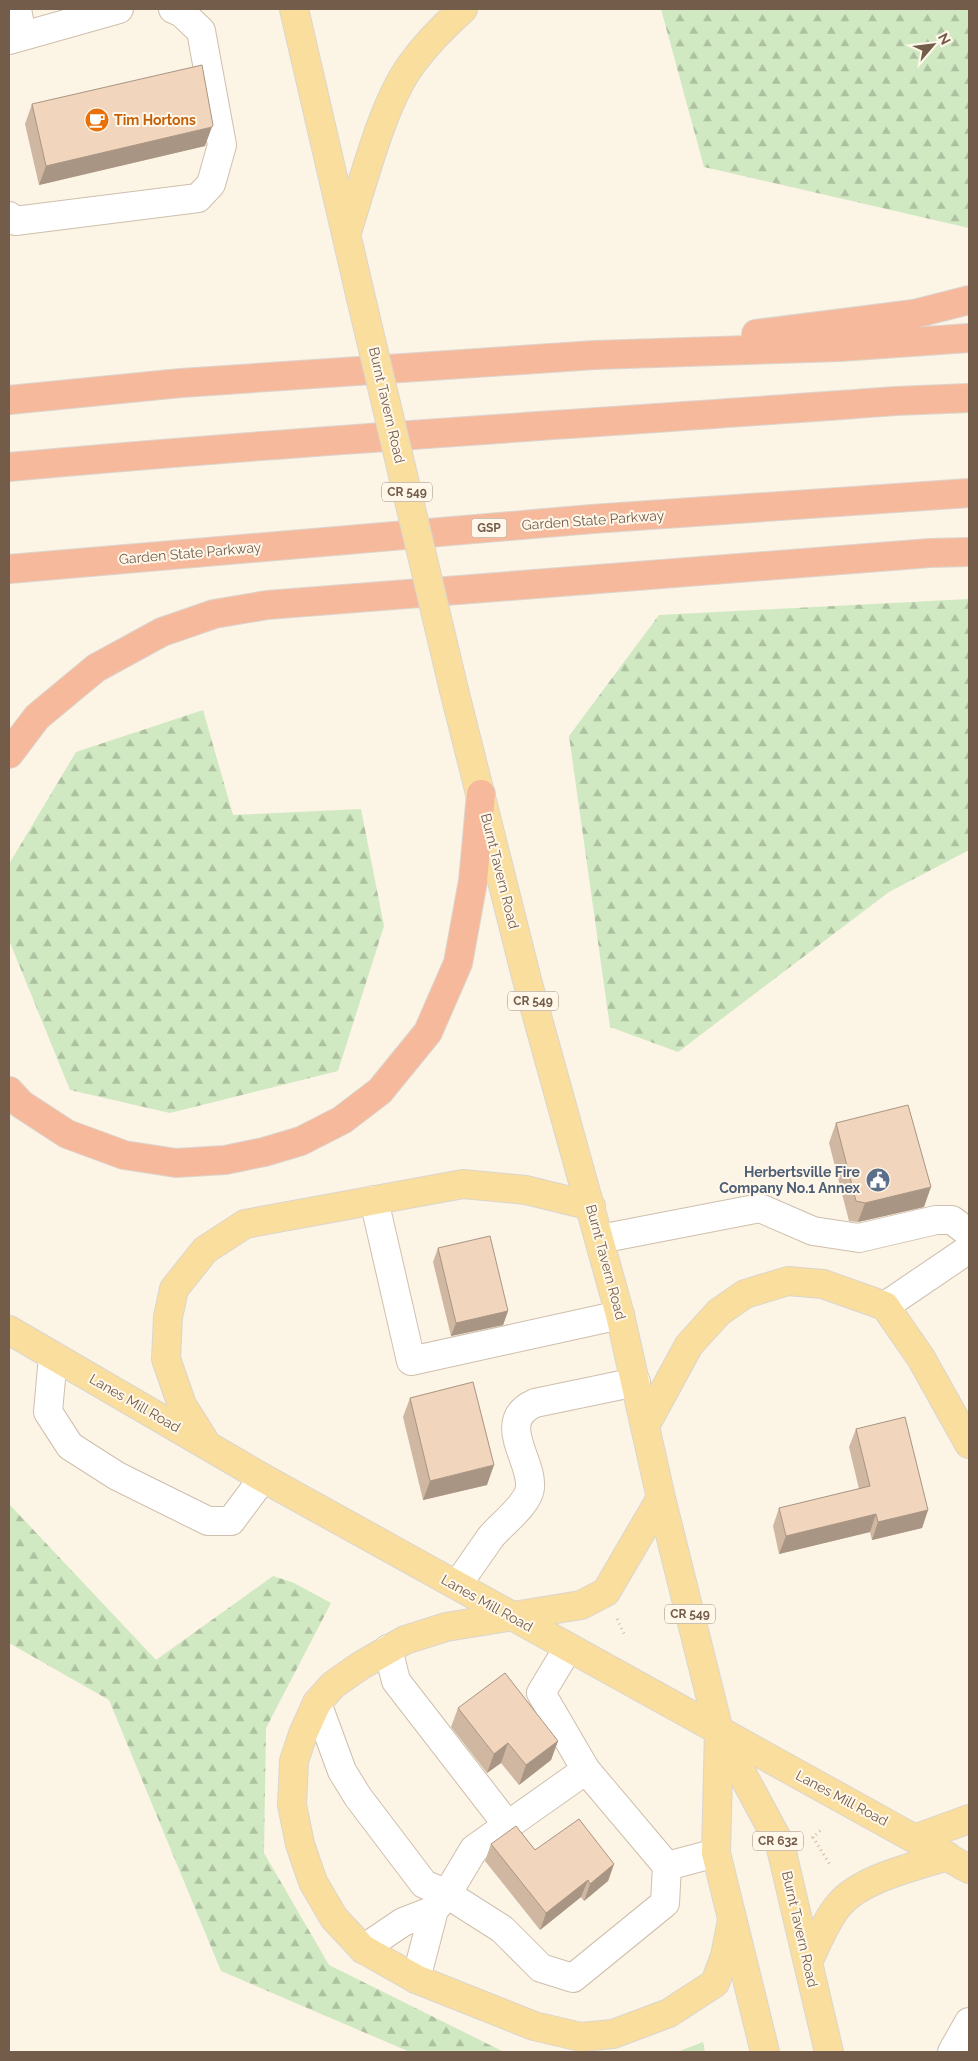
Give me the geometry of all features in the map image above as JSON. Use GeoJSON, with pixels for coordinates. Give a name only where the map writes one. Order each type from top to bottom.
{"type":"FeatureCollection","features":[{"type":"Feature","properties":{"kind":"highway"},"geometry":{"type":"LineString","coordinates":[[595,355],[914,314],[969,300]]}},
{"type":"Feature","properties":{"kind":"highway"},"geometry":{"type":"LineString","coordinates":[[9,400],[181,383],[595,355],[840,347],[969,338]]}},
{"type":"Feature","properties":{"kind":"highway"},"geometry":{"type":"LineString","coordinates":[[9,467],[204,449],[440,435],[896,401],[969,398]]}},
{"type":"Feature","properties":{"kind":"highway","name":"Garden State Parkway"},"geometry":{"type":"LineString","coordinates":[[9,569],[582,520],[969,493]]}},
{"type":"Feature","properties":{"kind":"highway"},"geometry":{"type":"LineString","coordinates":[[9,754],[37,717],[96,668],[162,632],[214,614],[286,604],[969,552]]}},
{"type":"Feature","properties":{"kind":"highway"},"geometry":{"type":"LineString","coordinates":[[9,1091],[21,1104],[67,1134],[124,1155],[176,1163],[225,1160],[264,1152],[301,1141],[342,1120],[380,1091],[428,1032],[458,964],[473,880],[481,794]]}},
{"type":"Feature","properties":{"kind":"main road","name":"Burnt Tavern Road"},"geometry":{"type":"LineString","coordinates":[[294,9],[454,690],[528,980],[620,1315],[646,1424],[661,1498],[719,1731],[780,1844],[829,2052]]}},
{"type":"Feature","properties":{"kind":"main road"},"geometry":{"type":"LineString","coordinates":[[347,232],[389,107],[410,66],[447,24],[463,9]]}},
{"type":"Feature","properties":{"kind":"main road"},"geometry":{"type":"LineString","coordinates":[[206,1444],[182,1405],[166,1359],[168,1317],[174,1288],[205,1250],[245,1224],[463,1184],[526,1190],[591,1206]]}},
{"type":"Feature","properties":{"kind":"main road"},"geometry":{"type":"LineString","coordinates":[[646,1424],[689,1345],[719,1312],[745,1294],[788,1281],[823,1284],[885,1306],[921,1358],[969,1444]]}},
{"type":"Feature","properties":{"kind":"main road","name":"Lanes Mill Road"},"geometry":{"type":"LineString","coordinates":[[9,1330],[263,1478],[568,1648],[916,1838],[958,1863]]}},
{"type":"Feature","properties":{"kind":"main road"},"geometry":{"type":"LineString","coordinates":[[512,1616],[581,1605],[606,1592],[661,1498]]}},
{"type":"Feature","properties":{"kind":"main road","name":"CR 549"},"geometry":{"type":"LineString","coordinates":[[512,1616],[446,1626],[406,1640],[388,1649],[333,1685],[317,1703],[294,1761],[292,1805],[300,1844],[313,1882],[334,1918],[363,1949],[416,1979],[534,2026],[581,2037],[612,2034],[669,2013],[715,1983],[725,1956],[732,1920]]}},
{"type":"Feature","properties":{"kind":"main road","name":"Burnt Tavern Road"},"geometry":{"type":"LineString","coordinates":[[719,1731],[716,1853],[765,2052]]}},
{"type":"Feature","properties":{"kind":"main road"},"geometry":{"type":"LineString","coordinates":[[916,1838],[969,1819]]}},
{"type":"Feature","properties":{"kind":"main road"},"geometry":{"type":"LineString","coordinates":[[808,1962],[838,1905],[853,1892],[868,1884],[958,1863]]}},
{"type":"Feature","properties":{"kind":"lane"},"geometry":{"type":"LineString","coordinates":[[17,9],[16,38],[63,17],[113,10]]}},
{"type":"Feature","properties":{"kind":"lane"},"geometry":{"type":"LineString","coordinates":[[9,216],[15,221],[198,198],[211,184],[222,145],[201,31],[182,13],[173,9]]}},
{"type":"Feature","properties":{"kind":"lane"},"geometry":{"type":"LineString","coordinates":[[374,1200],[411,1361],[620,1315]]}},
{"type":"Feature","properties":{"kind":"lane"},"geometry":{"type":"LineString","coordinates":[[600,1239],[760,1208],[813,1230],[859,1238],[936,1220],[952,1220],[969,1233]]}},
{"type":"Feature","properties":{"kind":"lane"},"geometry":{"type":"LineString","coordinates":[[885,1306],[969,1249]]}},
{"type":"Feature","properties":{"kind":"lane"},"geometry":{"type":"LineString","coordinates":[[53,1356],[48,1412],[70,1446],[117,1476],[208,1521],[231,1521],[263,1478]]}},
{"type":"Feature","properties":{"kind":"lane"},"geometry":{"type":"LineString","coordinates":[[457,1585],[491,1537],[528,1497],[530,1486],[516,1432],[516,1422],[520,1413],[535,1403],[636,1382]]}},
{"type":"Feature","properties":{"kind":"lane"},"geometry":{"type":"LineString","coordinates":[[317,1703],[342,1771],[358,1797],[424,1884],[440,1902],[502,1929],[541,1968],[573,1978],[666,1903],[667,1866],[586,1770],[541,1693],[568,1648]]}},
{"type":"Feature","properties":{"kind":"lane"},"geometry":{"type":"LineString","coordinates":[[388,1649],[396,1681],[509,1826]]}},
{"type":"Feature","properties":{"kind":"lane"},"geometry":{"type":"LineString","coordinates":[[416,1979],[440,1902],[474,1849],[586,1770]]}},
{"type":"Feature","properties":{"kind":"lane"},"geometry":{"type":"LineString","coordinates":[[667,1866],[716,1853]]}},
{"type":"Feature","properties":{"kind":"lane"},"geometry":{"type":"LineString","coordinates":[[363,1949],[403,1922],[440,1902]]}},
{"type":"Feature","properties":{"kind":"lane"},"geometry":{"type":"LineString","coordinates":[[952,2052],[969,2022]]}},
{"type":"Feature","properties":{"kind":"path"},"geometry":{"type":"LineString","coordinates":[[614,1611],[625,1636]]}},
{"type":"Feature","properties":{"kind":"path"},"geometry":{"type":"LineString","coordinates":[[808,1841],[820,1830]]}},
{"type":"Feature","properties":{"kind":"path"},"geometry":{"type":"LineString","coordinates":[[813,1837],[830,1866]]}},
{"type":"Feature","properties":{"kind":"green space"},"geometry":{"type":"Polygon","coordinates":[[[661,9],[969,9],[969,228],[704,167],[661,9]]]}},
{"type":"Feature","properties":{"kind":"green space"},"geometry":{"type":"Polygon","coordinates":[[[969,599],[969,850],[889,892],[678,1052],[610,1027],[569,736],[659,615],[969,599]]]}},
{"type":"Feature","properties":{"kind":"green space"},"geometry":{"type":"Polygon","coordinates":[[[203,710],[233,815],[361,809],[384,926],[338,1071],[170,1113],[70,1090],[9,940],[9,864],[76,752],[203,710]]]}},
{"type":"Feature","properties":{"kind":"green space"},"geometry":{"type":"Polygon","coordinates":[[[9,1504],[156,1660],[273,1576],[294,1583],[331,1603],[266,1728],[264,1853],[329,1965],[504,2052],[410,2052],[221,1971],[109,1700],[9,1643],[9,1504]]]}},
{"type":"Feature","properties":{"kind":"green space"},"geometry":{"type":"Polygon","coordinates":[[[703,2042],[705,2052],[677,2052],[703,2042]]]}},
{"type":"Feature","properties":{"kind":"building"},"geometry":{"type":"Polygon","coordinates":[[[202,65],[212,127],[46,166],[32,104],[202,65]]]}},
{"type":"Feature","properties":{"kind":"building"},"geometry":{"type":"Polygon","coordinates":[[[908,1105],[931,1187],[865,1203],[856,1201],[836,1123],[908,1105]]]}},
{"type":"Feature","properties":{"kind":"building"},"geometry":{"type":"Polygon","coordinates":[[[490,1236],[508,1311],[456,1323],[438,1248],[490,1236]]]}},
{"type":"Feature","properties":{"kind":"building"},"geometry":{"type":"Polygon","coordinates":[[[473,1382],[494,1465],[430,1481],[410,1398],[473,1382]]]}},
{"type":"Feature","properties":{"kind":"building"},"geometry":{"type":"Polygon","coordinates":[[[905,1417],[928,1510],[878,1522],[876,1514],[786,1536],[779,1508],[870,1486],[856,1429],[905,1417]]]}},
{"type":"Feature","properties":{"kind":"building"},"geometry":{"type":"Polygon","coordinates":[[[505,1673],[558,1741],[526,1765],[508,1743],[494,1754],[458,1708],[505,1673]]]}},
{"type":"Feature","properties":{"kind":"building"},"geometry":{"type":"Polygon","coordinates":[[[579,1819],[614,1864],[590,1884],[588,1880],[546,1913],[491,1844],[516,1826],[535,1850],[579,1819]]]}},
{"type":"Feature","properties":{"kind":"place","name":"Tim Hortons"},"geometry":{"type":"Point","coordinates":[97,120]}},
{"type":"Feature","properties":{"kind":"place","name":"Herbertsville Fire Company No.1 Annex"},"geometry":{"type":"Point","coordinates":[878,1180]}}]}
